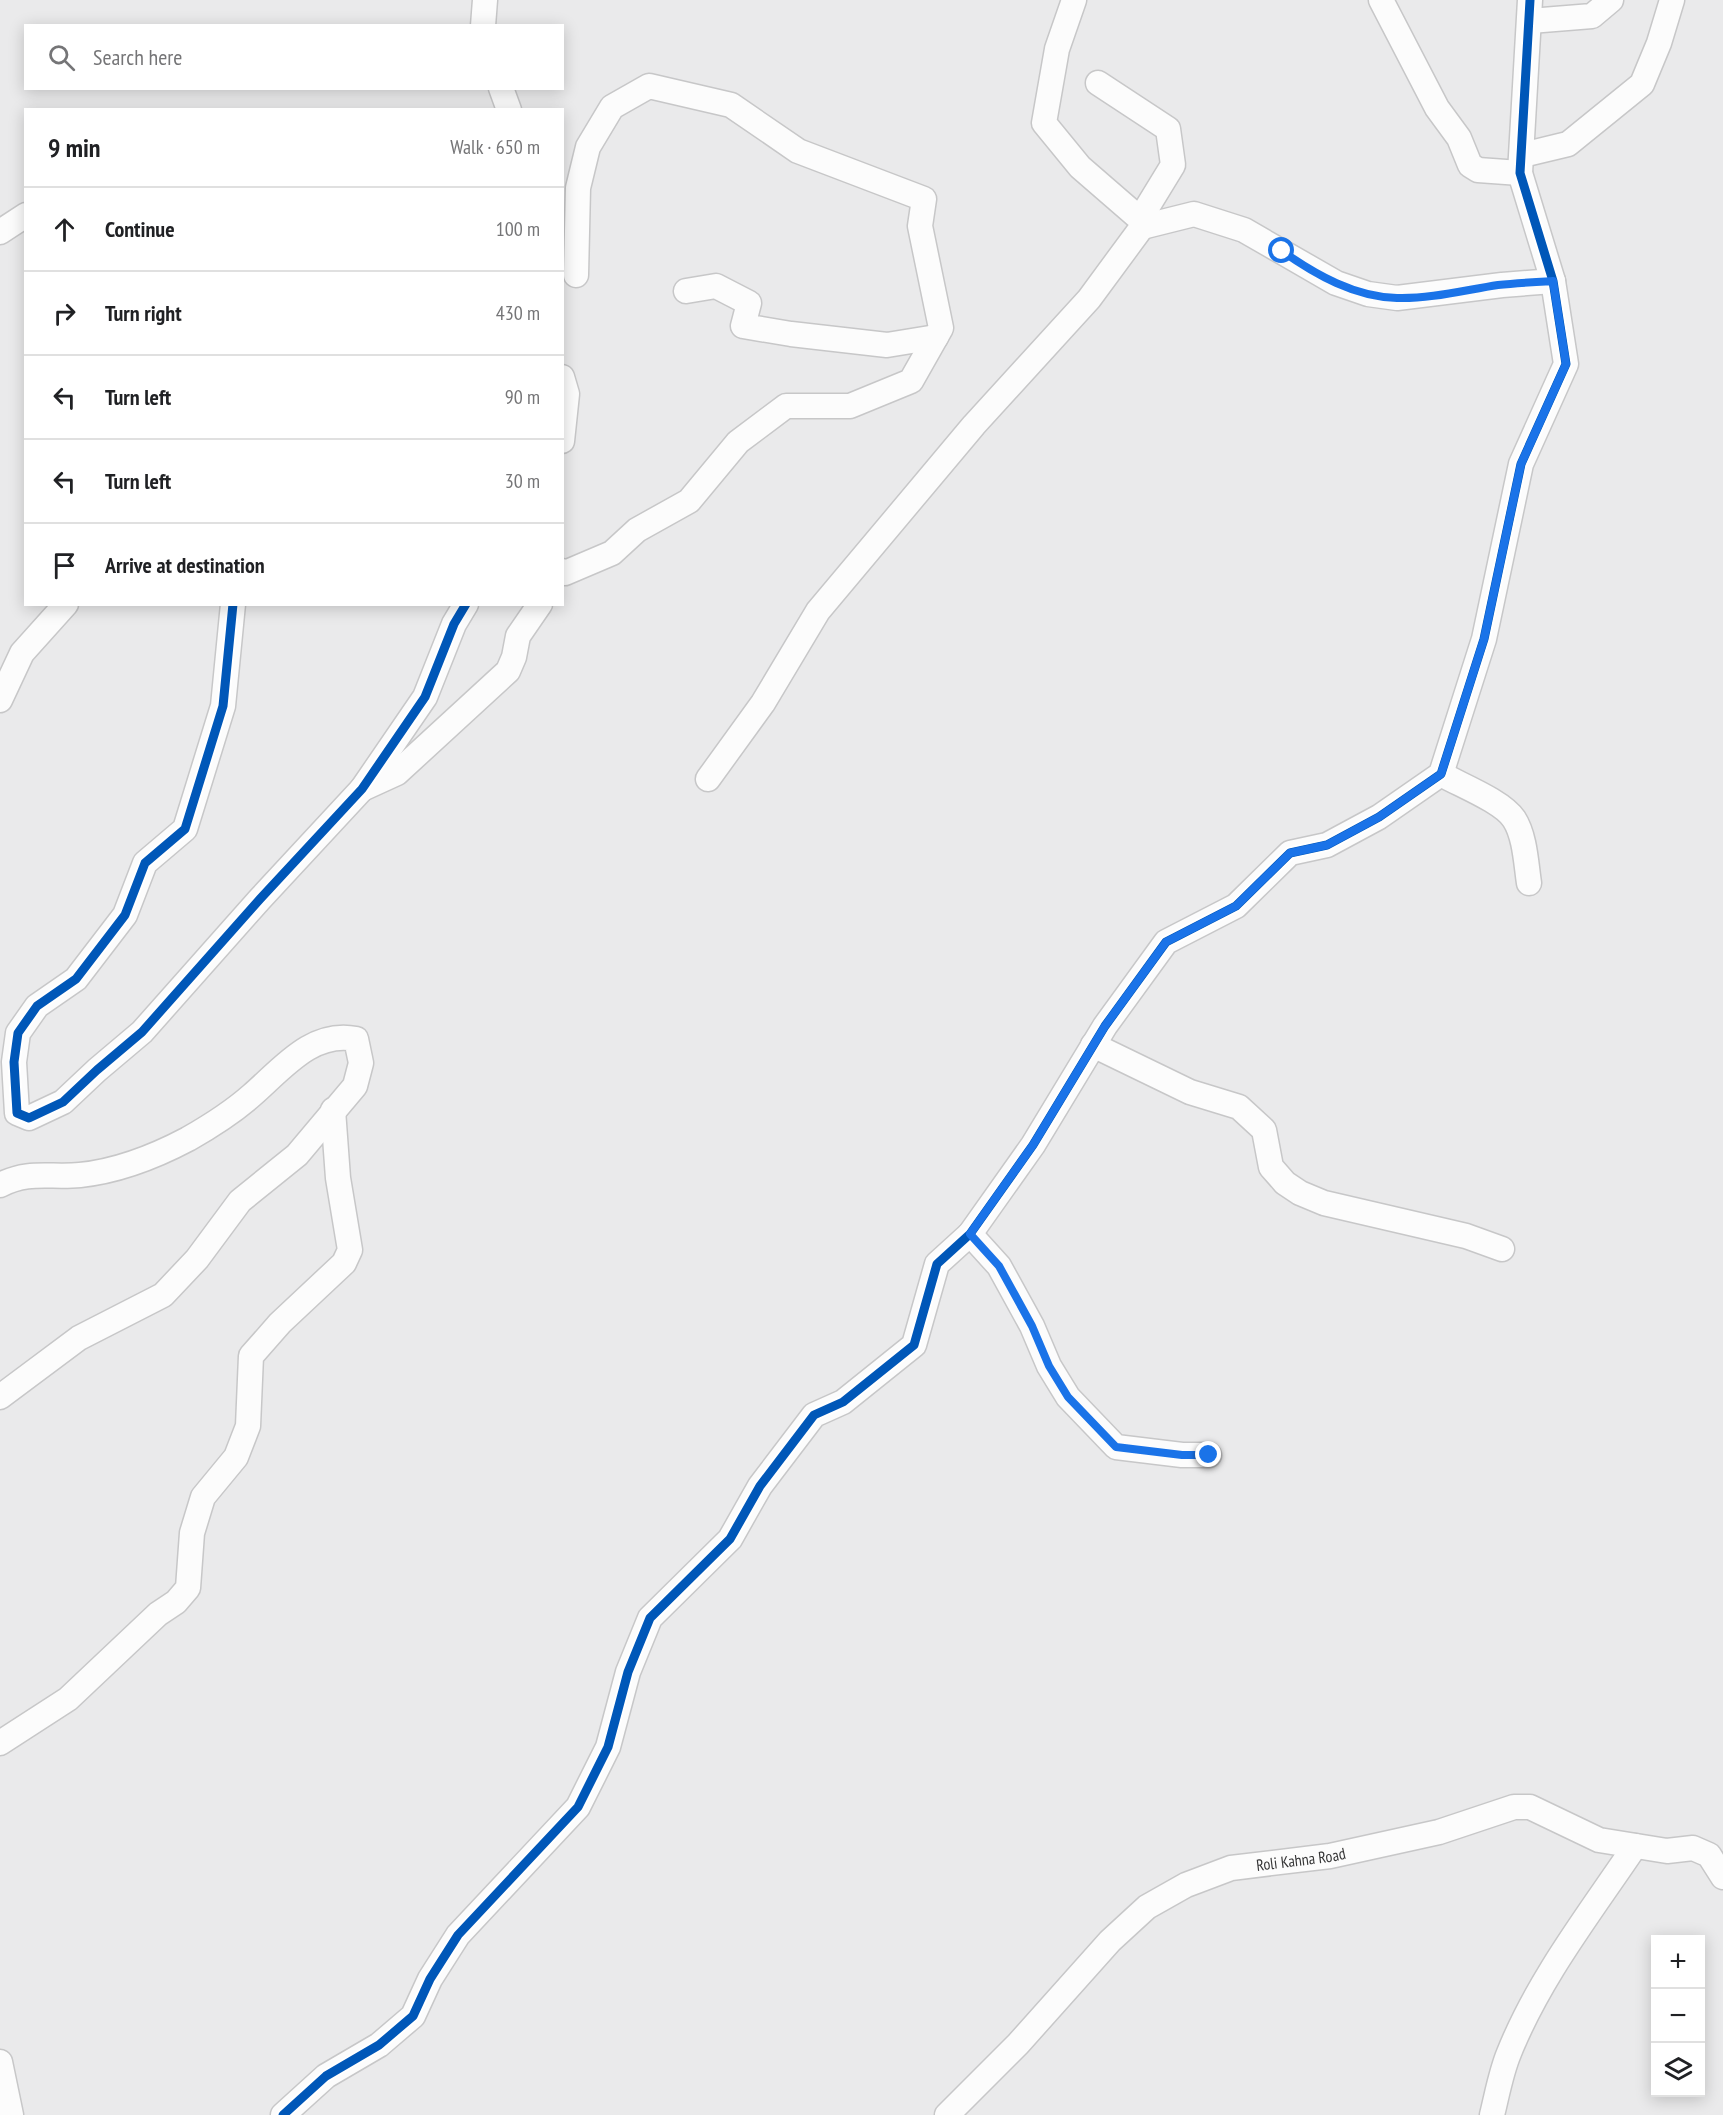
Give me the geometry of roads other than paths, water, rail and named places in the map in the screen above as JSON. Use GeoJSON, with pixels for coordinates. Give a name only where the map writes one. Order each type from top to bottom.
{"type":"FeatureCollection","features":[{"type":"Feature","properties":{"kind":"street"},"geometry":{"type":"LineString","coordinates":[[483,24],[485,0]]}},
{"type":"Feature","properties":{"kind":"street"},"geometry":{"type":"LineString","coordinates":[[1074,0],[1057,49],[1044,123],[1080,167],[1141,223]]}},
{"type":"Feature","properties":{"kind":"street"},"geometry":{"type":"LineString","coordinates":[[1381,0],[1437,108],[1459,138],[1470,165],[1478,170],[1521,164],[1568,144],[1642,84],[1659,43],[1672,0]]}},
{"type":"Feature","properties":{"kind":"street"},"geometry":{"type":"LineString","coordinates":[[283,2115],[326,2076],[379,2045],[413,2016],[430,1979],[458,1935],[578,1807],[608,1747],[628,1672],[650,1618],[730,1539],[760,1486],[814,1415],[843,1402],[914,1345],[937,1264],[970,1234],[1033,1145],[1093,1045],[1166,942],[1236,906],[1290,853],[1327,845],[1379,817],[1441,774],[1484,639],[1521,464],[1566,364],[1553,281],[1521,164],[1530,11],[1592,16],[1611,0]]}},
{"type":"Feature","properties":{"kind":"street"},"geometry":{"type":"LineString","coordinates":[[708,779],[763,703],[818,611],[974,425],[1089,299],[1141,223],[1173,165],[1168,129],[1098,83]]}},
{"type":"Feature","properties":{"kind":"street"},"geometry":{"type":"LineString","coordinates":[[564,573],[612,553],[637,530],[689,501],[738,442],[786,406],[850,406],[911,381],[941,328],[920,226],[924,200],[798,151],[731,105],[649,86],[612,107],[588,147],[578,188],[576,275]]}},
{"type":"Feature","properties":{"kind":"street"},"geometry":{"type":"LineString","coordinates":[[502,90],[508,108]]}},
{"type":"Feature","properties":{"kind":"street"},"geometry":{"type":"LineString","coordinates":[[1141,223],[1194,214],[1244,230],[1336,283],[1368,294],[1397,298],[1553,281]]}},
{"type":"Feature","properties":{"kind":"street"},"geometry":{"type":"LineString","coordinates":[[0,232],[24,215]]}},
{"type":"Feature","properties":{"kind":"street"},"geometry":{"type":"LineString","coordinates":[[686,291],[716,286],[749,303],[743,326],[887,345],[936,337]]}},
{"type":"Feature","properties":{"kind":"street"},"geometry":{"type":"LineString","coordinates":[[564,384],[567,394],[564,422]]}},
{"type":"Feature","properties":{"kind":"street"},"geometry":{"type":"LineString","coordinates":[[0,700],[22,653],[64,606]]}},
{"type":"Feature","properties":{"kind":"street"},"geometry":{"type":"LineString","coordinates":[[233,606],[223,706],[185,829],[145,863],[124,915],[76,979],[37,1006],[18,1033],[9,1115],[29,1118],[63,1102],[142,1032],[260,898],[362,789],[425,697],[454,624],[465,606]]}},
{"type":"Feature","properties":{"kind":"street"},"geometry":{"type":"LineString","coordinates":[[362,789],[398,773],[508,671],[514,657],[518,636],[539,606]]}},
{"type":"Feature","properties":{"kind":"street"},"geometry":{"type":"LineString","coordinates":[[1441,774],[1502,807],[1514,818],[1522,841],[1529,883]]}},
{"type":"Feature","properties":{"kind":"street"},"geometry":{"type":"LineString","coordinates":[[0,1185],[17,1176],[80,1175],[128,1166],[189,1138],[252,1096],[287,1061],[340,1035],[356,1039],[361,1063],[355,1086],[297,1155],[240,1201],[197,1259],[163,1294],[79,1338],[0,1397]]}},
{"type":"Feature","properties":{"kind":"street"},"geometry":{"type":"LineString","coordinates":[[1093,1045],[1190,1092],[1239,1107],[1264,1130],[1271,1167],[1285,1183],[1300,1193],[1324,1203],[1466,1236],[1502,1249]]}},
{"type":"Feature","properties":{"kind":"street"},"geometry":{"type":"LineString","coordinates":[[0,1743],[68,1699],[158,1614],[176,1602],[188,1588],[192,1533],[203,1497],[236,1457],[248,1426],[251,1356],[280,1323],[344,1263],[350,1250],[338,1178],[333,1110]]}},
{"type":"Feature","properties":{"kind":"street"},"geometry":{"type":"LineString","coordinates":[[970,1234],[999,1266],[1032,1326],[1049,1366],[1068,1397],[1116,1447],[1182,1455],[1209,1455]]}},
{"type":"Feature","properties":{"kind":"street","name":"Roli Kahna Road"},"geometry":{"type":"LineString","coordinates":[[947,2115],[1018,2044],[1110,1941],[1147,1907],[1197,1881],[1231,1868],[1330,1856],[1439,1832],[1514,1807],[1530,1807],[1599,1840],[1667,1851],[1693,1848],[1709,1855],[1723,1876]]}},
{"type":"Feature","properties":{"kind":"street"},"geometry":{"type":"LineString","coordinates":[[1492,2115],[1508,2055],[1527,2012],[1582,1922],[1635,1846]]}},
{"type":"Feature","properties":{"kind":"street"},"geometry":{"type":"LineString","coordinates":[[0,2062],[11,2115]]}}]}
